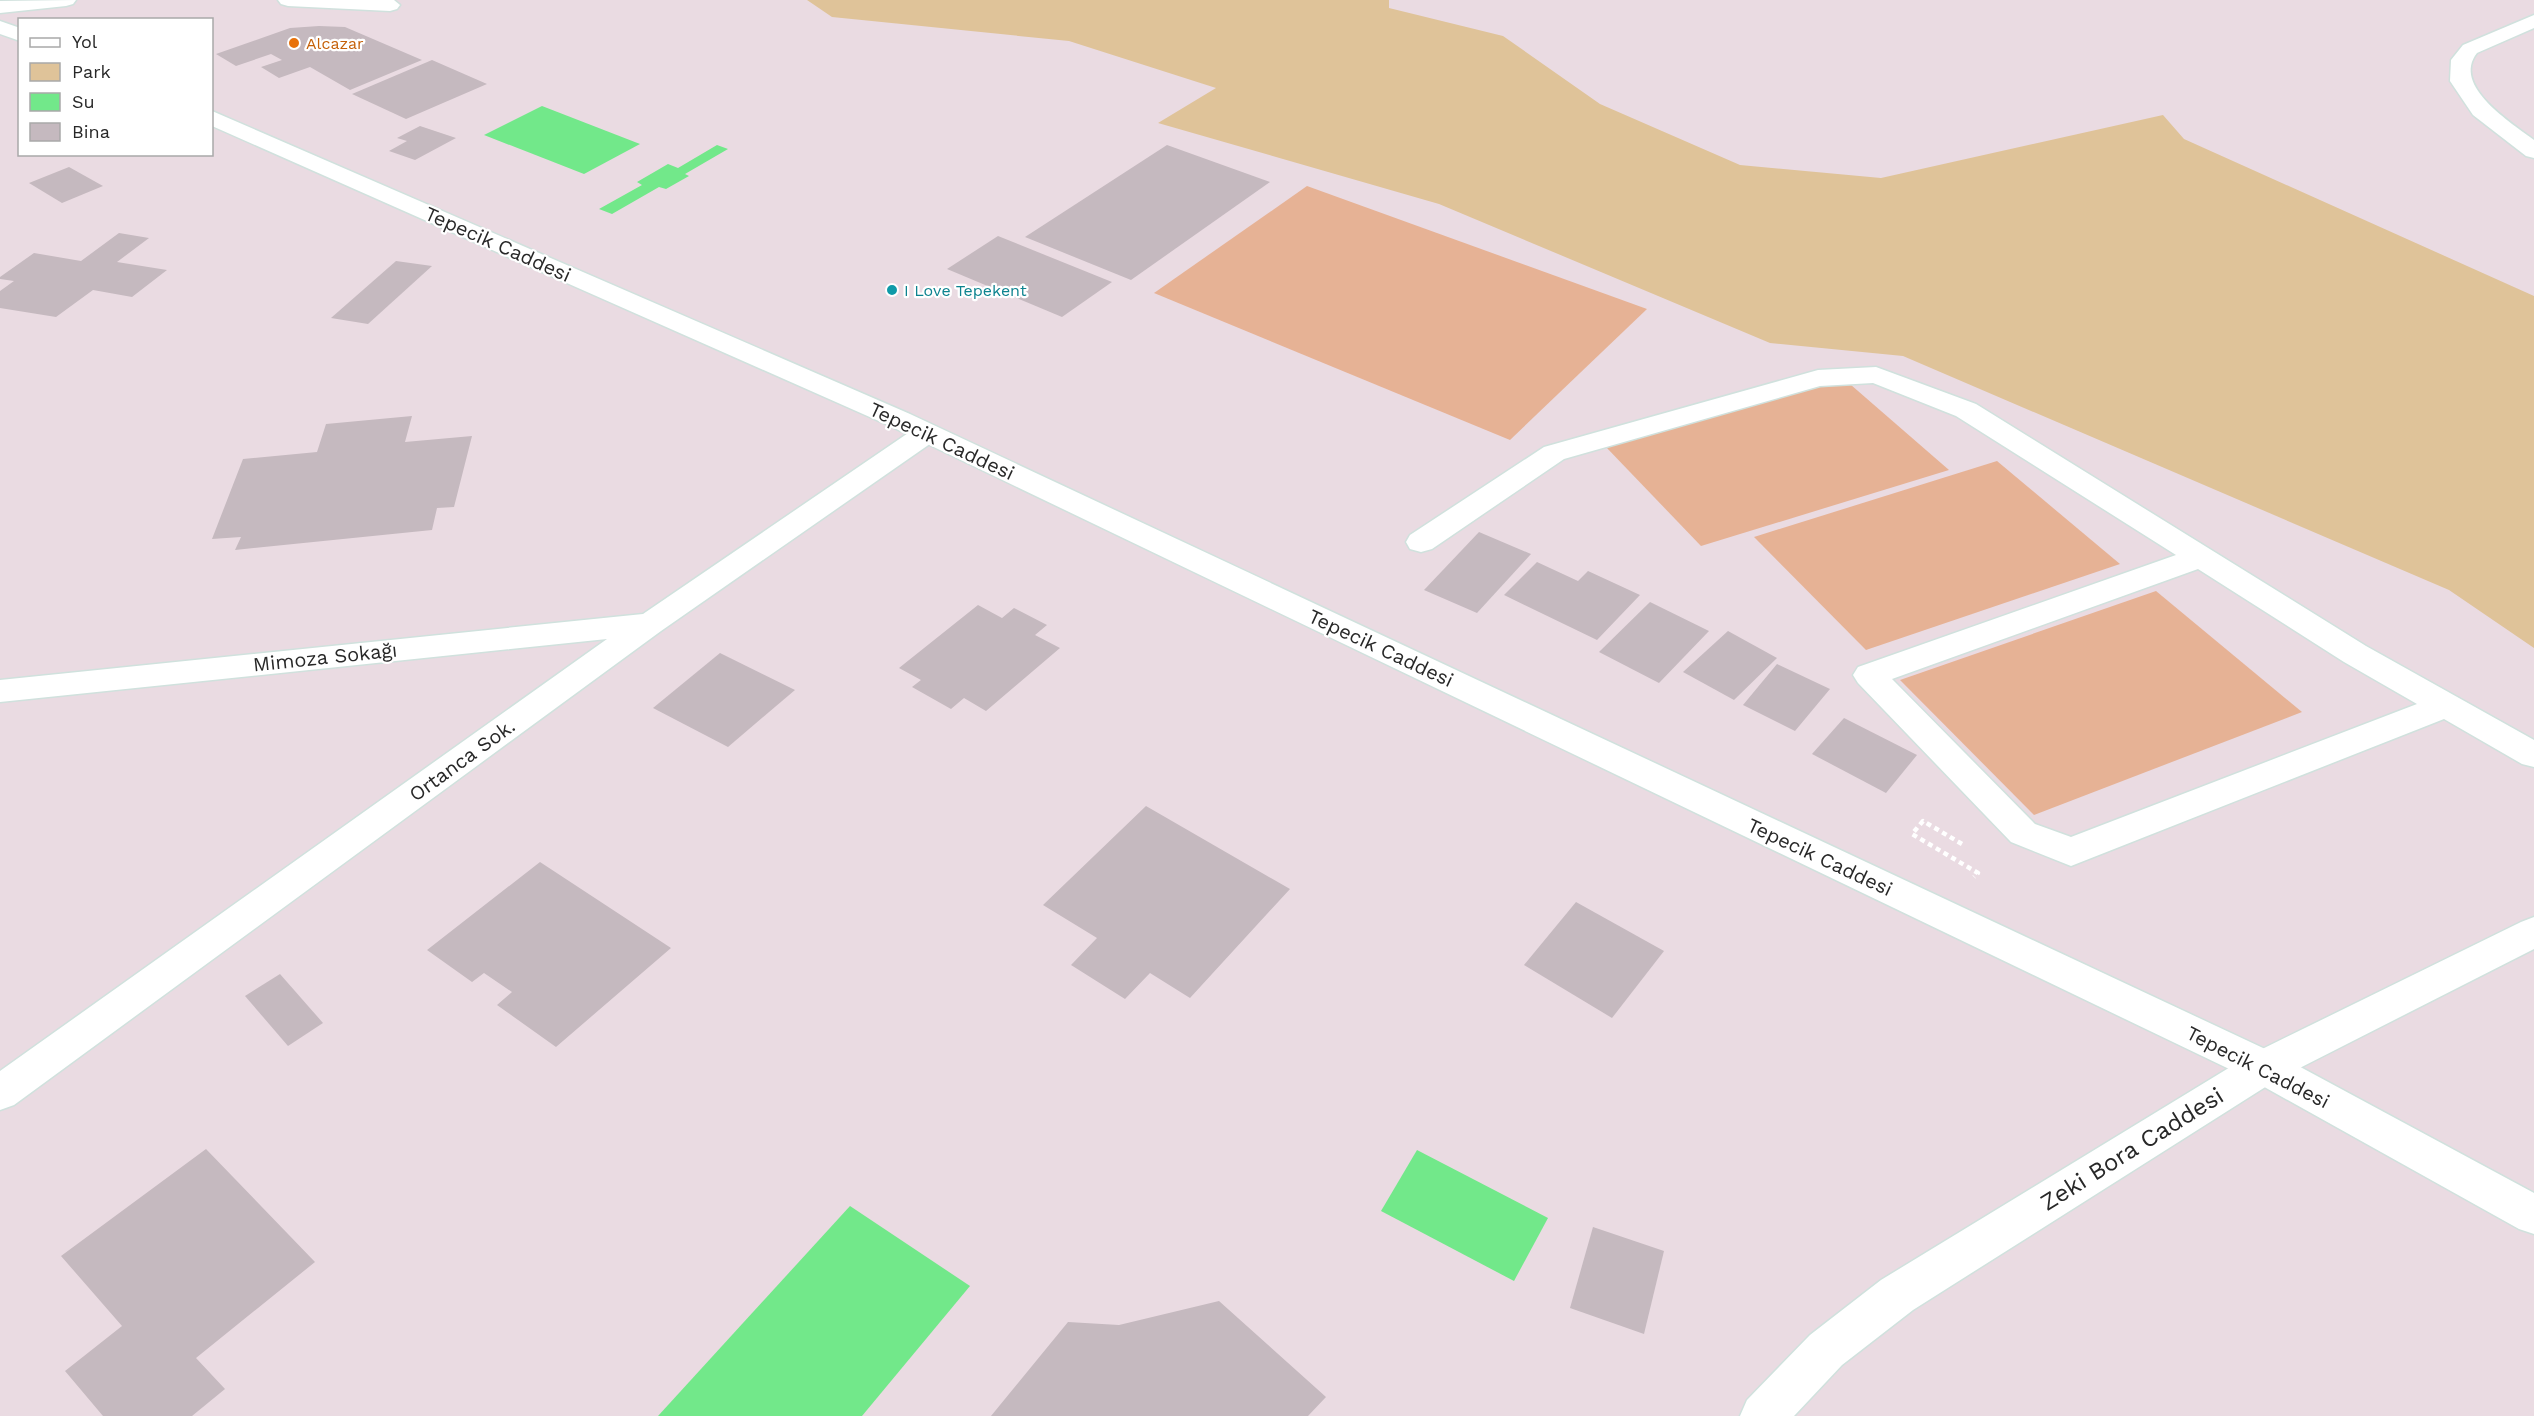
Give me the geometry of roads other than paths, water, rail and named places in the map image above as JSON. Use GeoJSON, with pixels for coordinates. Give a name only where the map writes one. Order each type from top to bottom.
{"type":"FeatureCollection","features":[{"type":"Feature","properties":{"kind":"street"},"geometry":{"type":"LineString","coordinates":[[0,7],[66,0]]}},
{"type":"Feature","properties":{"kind":"street"},"geometry":{"type":"LineString","coordinates":[[288,0],[390,5]]}},
{"type":"Feature","properties":{"kind":"street"},"geometry":{"type":"LineString","coordinates":[[2534,21],[2470,49],[2461,60],[2461,81],[2481,110],[2534,151]]}},
{"type":"Feature","properties":{"kind":"street"},"geometry":{"type":"LineString","coordinates":[[0,27],[18,34]]}},
{"type":"Feature","properties":{"kind":"street","name":"Tepecik Caddesi"},"geometry":{"type":"LineString","coordinates":[[213,118],[927,433],[2264,1067],[2534,1215]]}},
{"type":"Feature","properties":{"kind":"street"},"geometry":{"type":"LineString","coordinates":[[1421,542],[1554,453],[1818,378],[1876,375],[1966,410],[2355,654],[2534,755]]}},
{"type":"Feature","properties":{"kind":"street","name":"Ortanca Sok."},"geometry":{"type":"LineString","coordinates":[[0,1092],[650,624],[927,433]]}},
{"type":"Feature","properties":{"kind":"street"},"geometry":{"type":"LineString","coordinates":[[2202,557],[1869,675],[2023,833],[2071,852],[2446,705]]}},
{"type":"Feature","properties":{"kind":"street","name":"Mimoza Sokağı"},"geometry":{"type":"LineString","coordinates":[[0,691],[650,624]]}},
{"type":"Feature","properties":{"kind":"street","name":"Zeki Bora Caddesi"},"geometry":{"type":"LineString","coordinates":[[1763,1416],[1826,1350],[1897,1295],[2264,1067],[2534,932]]}},
{"type":"Feature","properties":{"kind":"water"},"geometry":{"type":"Polygon","coordinates":[[[542,106],[640,144],[584,174],[484,135],[542,106]]]}},
{"type":"Feature","properties":{"kind":"water"},"geometry":{"type":"Polygon","coordinates":[[[717,145],[728,149],[685,174],[689,176],[666,189],[659,187],[612,214],[599,209],[642,185],[637,182],[668,164],[678,168],[717,145]]]}},
{"type":"Feature","properties":{"kind":"water"},"geometry":{"type":"Polygon","coordinates":[[[1417,1150],[1548,1218],[1514,1281],[1381,1211],[1417,1150]]]}},
{"type":"Feature","properties":{"kind":"water"},"geometry":{"type":"Polygon","coordinates":[[[850,1206],[970,1286],[862,1416],[658,1416],[850,1206]]]}},
{"type":"Feature","properties":{"kind":"place","name":"Alcazar"},"geometry":{"type":"Point","coordinates":[294,43]}},
{"type":"Feature","properties":{"kind":"place","name":"I Love Tepekent"},"geometry":{"type":"Point","coordinates":[892,290]}}]}
